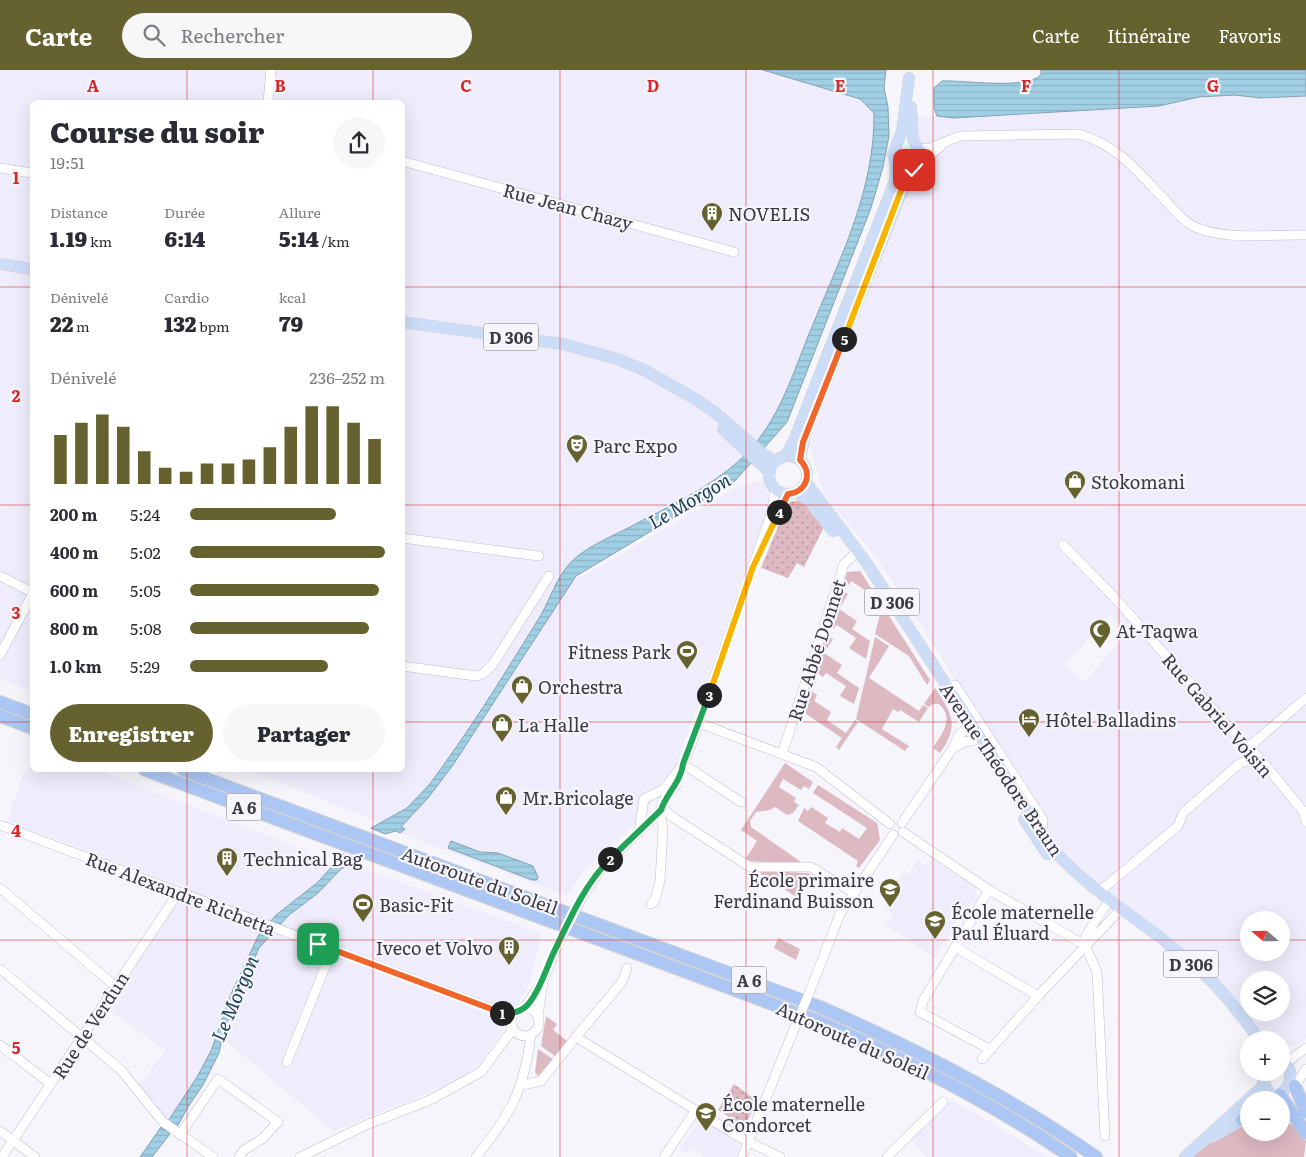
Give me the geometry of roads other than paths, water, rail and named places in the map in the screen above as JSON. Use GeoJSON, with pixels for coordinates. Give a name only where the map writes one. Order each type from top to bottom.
{"type":"FeatureCollection","features":[{"type":"Feature","properties":{"kind":"highway"},"geometry":{"type":"LineString","coordinates":[[0,702],[30,713]]}},
{"type":"Feature","properties":{"kind":"highway"},"geometry":{"type":"LineString","coordinates":[[0,716],[30,727]]}},
{"type":"Feature","properties":{"kind":"highway","name":"Autoroute du Soleil"},"geometry":{"type":"LineString","coordinates":[[150,772],[756,997],[843,1032],[956,1087],[1071,1157]]}},
{"type":"Feature","properties":{"kind":"highway","name":"Autoroute du Soleil"},"geometry":{"type":"LineString","coordinates":[[188,772],[789,995],[848,1019],[940,1062],[985,1087],[1066,1136],[1096,1157]]}},
{"type":"Feature","properties":{"kind":"highway"},"geometry":{"type":"LineString","coordinates":[[1296,1084],[1304,1123]]}},
{"type":"Feature","properties":{"kind":"highway"},"geometry":{"type":"LineString","coordinates":[[1290,1110],[1304,1123]]}},
{"type":"Feature","properties":{"kind":"highway"},"geometry":{"type":"LineString","coordinates":[[1290,1118],[1304,1123]]}},
{"type":"Feature","properties":{"kind":"main road"},"geometry":{"type":"LineString","coordinates":[[909,74],[912,131],[921,156],[914,168],[805,434],[800,460],[807,470],[806,482],[793,493],[775,488],[771,481],[770,473],[795,438],[895,181],[896,166],[894,154],[902,131],[909,74]]}},
{"type":"Feature","properties":{"kind":"main road"},"geometry":{"type":"LineString","coordinates":[[898,147],[905,144],[917,148]]}},
{"type":"Feature","properties":{"kind":"main road"},"geometry":{"type":"LineString","coordinates":[[896,166],[903,171],[914,168]]}},
{"type":"Feature","properties":{"kind":"main road"},"geometry":{"type":"LineString","coordinates":[[0,264],[30,268]]}},
{"type":"Feature","properties":{"kind":"main road","name":"D 306"},"geometry":{"type":"LineString","coordinates":[[405,322],[587,349],[644,370],[697,400],[761,458],[770,473]]}},
{"type":"Feature","properties":{"kind":"main road","name":"D 306"},"geometry":{"type":"LineString","coordinates":[[761,458],[781,459]]}},
{"type":"Feature","properties":{"kind":"main road"},"geometry":{"type":"LineString","coordinates":[[781,459],[800,460]]}},
{"type":"Feature","properties":{"kind":"main road","name":"Avenue Théodore Braun"},"geometry":{"type":"LineString","coordinates":[[806,482],[973,725],[1042,833],[1070,868],[1099,892],[1107,904]]}},
{"type":"Feature","properties":{"kind":"main road","name":"Avenue Théodore Braun"},"geometry":{"type":"LineString","coordinates":[[793,493],[810,502],[855,553],[973,725],[975,740],[1035,838],[1052,859],[1107,904],[1201,971],[1223,994],[1253,1031]]}},
{"type":"Feature","properties":{"kind":"main road","name":"Avenue Théodore Braun"},"geometry":{"type":"LineString","coordinates":[[1118,912],[1209,986],[1246,1031]]}},
{"type":"Feature","properties":{"kind":"main road"},"geometry":{"type":"LineString","coordinates":[[1290,1068],[1296,1073],[1296,1084],[1290,1092]]}},
{"type":"Feature","properties":{"kind":"main road"},"geometry":{"type":"LineString","coordinates":[[1185,1157],[1255,1094],[1262,1081]]}},
{"type":"Feature","properties":{"kind":"main road"},"geometry":{"type":"LineString","coordinates":[[1199,1144],[1240,1121]]}},
{"type":"Feature","properties":{"kind":"street"},"geometry":{"type":"LineString","coordinates":[[268,100],[272,70]]}},
{"type":"Feature","properties":{"kind":"street"},"geometry":{"type":"LineString","coordinates":[[917,148],[930,148],[960,136],[1079,134],[1098,140],[1122,155],[1181,217],[1192,226],[1214,233],[1306,234]]}},
{"type":"Feature","properties":{"kind":"street"},"geometry":{"type":"LineString","coordinates":[[914,168],[948,140]]}},
{"type":"Feature","properties":{"kind":"street","name":"Rue Jean Chazy"},"geometry":{"type":"LineString","coordinates":[[405,162],[734,252]]}},
{"type":"Feature","properties":{"kind":"street"},"geometry":{"type":"LineString","coordinates":[[0,168],[30,173]]}},
{"type":"Feature","properties":{"kind":"street"},"geometry":{"type":"LineString","coordinates":[[300,1157],[366,1125],[430,1100],[481,1072],[512,1021],[524,1008],[544,978],[557,946],[595,876],[639,832],[659,809],[677,783],[772,511],[775,488]]}},
{"type":"Feature","properties":{"kind":"street"},"geometry":{"type":"LineString","coordinates":[[753,567],[793,493]]}},
{"type":"Feature","properties":{"kind":"street"},"geometry":{"type":"LineString","coordinates":[[405,538],[539,556]]}},
{"type":"Feature","properties":{"kind":"street","name":"Rue Gabriel Voisin"},"geometry":{"type":"LineString","coordinates":[[1063,545],[1115,598],[1242,742],[1250,746],[1257,758],[1303,811],[1306,822]]}},
{"type":"Feature","properties":{"kind":"street","name":"Rue Abbé Donnet"},"geometry":{"type":"LineString","coordinates":[[782,754],[844,564],[855,553]]}},
{"type":"Feature","properties":{"kind":"street"},"geometry":{"type":"LineString","coordinates":[[0,576],[30,593]]}},
{"type":"Feature","properties":{"kind":"street"},"geometry":{"type":"LineString","coordinates":[[405,666],[476,676],[483,674],[493,664],[549,576]]}},
{"type":"Feature","properties":{"kind":"street"},"geometry":{"type":"LineString","coordinates":[[0,655],[30,598]]}},
{"type":"Feature","properties":{"kind":"street"},"geometry":{"type":"LineString","coordinates":[[1250,746],[1306,698]]}},
{"type":"Feature","properties":{"kind":"street"},"geometry":{"type":"LineString","coordinates":[[699,724],[816,768],[890,824]]}},
{"type":"Feature","properties":{"kind":"street"},"geometry":{"type":"LineString","coordinates":[[890,824],[889,832],[898,836],[953,748],[959,735],[973,725]]}},
{"type":"Feature","properties":{"kind":"street"},"geometry":{"type":"LineString","coordinates":[[953,748],[964,742],[975,740]]}},
{"type":"Feature","properties":{"kind":"street"},"geometry":{"type":"LineString","coordinates":[[1099,892],[1178,826],[1183,813],[1240,763],[1257,758]]}},
{"type":"Feature","properties":{"kind":"street"},"geometry":{"type":"LineString","coordinates":[[639,832],[644,799],[664,789],[683,764]]}},
{"type":"Feature","properties":{"kind":"street"},"geometry":{"type":"LineString","coordinates":[[683,764],[741,802]]}},
{"type":"Feature","properties":{"kind":"street"},"geometry":{"type":"LineString","coordinates":[[651,904],[655,900],[660,880],[663,827],[654,795]]}},
{"type":"Feature","properties":{"kind":"street"},"geometry":{"type":"LineString","coordinates":[[643,810],[659,809],[750,867],[811,866],[854,893]]}},
{"type":"Feature","properties":{"kind":"street"},"geometry":{"type":"LineString","coordinates":[[890,824],[894,821],[988,890],[1085,945]]}},
{"type":"Feature","properties":{"kind":"street","name":"Rue Alexandre Richetta"},"geometry":{"type":"LineString","coordinates":[[0,825],[503,1013],[512,1021]]}},
{"type":"Feature","properties":{"kind":"street"},"geometry":{"type":"LineString","coordinates":[[742,1157],[837,920],[893,835]]}},
{"type":"Feature","properties":{"kind":"street"},"geometry":{"type":"LineString","coordinates":[[0,888],[115,986]]}},
{"type":"Feature","properties":{"kind":"street"},"geometry":{"type":"LineString","coordinates":[[988,890],[923,1001],[920,1012],[991,1050]]}},
{"type":"Feature","properties":{"kind":"street","name":"Rue de Verdun"},"geometry":{"type":"LineString","coordinates":[[2,1154],[13,1141],[178,893]]}},
{"type":"Feature","properties":{"kind":"street"},"geometry":{"type":"LineString","coordinates":[[1105,1136],[1096,972],[1085,945],[1086,935],[1107,904]]}},
{"type":"Feature","properties":{"kind":"street"},"geometry":{"type":"LineString","coordinates":[[982,1059],[1085,945],[1092,941],[1118,912]]}},
{"type":"Feature","properties":{"kind":"street"},"geometry":{"type":"LineString","coordinates":[[955,947],[1038,996]]}},
{"type":"Feature","properties":{"kind":"street"},"geometry":{"type":"LineString","coordinates":[[287,1062],[332,950]]}},
{"type":"Feature","properties":{"kind":"street"},"geometry":{"type":"LineString","coordinates":[[522,1085],[541,1080],[546,1076],[622,982],[627,968]]}},
{"type":"Feature","properties":{"kind":"street"},"geometry":{"type":"LineString","coordinates":[[0,970],[121,1070],[163,1122],[213,1157]]}},
{"type":"Feature","properties":{"kind":"street"},"geometry":{"type":"LineString","coordinates":[[476,1157],[502,1124],[522,1085],[526,1072],[531,1035],[539,1025],[538,1016],[544,978]]}},
{"type":"Feature","properties":{"kind":"street"},"geometry":{"type":"LineString","coordinates":[[524,1008],[534,1010],[538,1016]]}},
{"type":"Feature","properties":{"kind":"street"},"geometry":{"type":"LineString","coordinates":[[512,1021],[520,1035],[531,1035]]}},
{"type":"Feature","properties":{"kind":"street"},"geometry":{"type":"LineString","coordinates":[[576,1037],[748,1141],[780,1157]]}},
{"type":"Feature","properties":{"kind":"street"},"geometry":{"type":"LineString","coordinates":[[0,1045],[51,1084]]}},
{"type":"Feature","properties":{"kind":"street"},"geometry":{"type":"LineString","coordinates":[[1290,1058],[1306,1048]]}},
{"type":"Feature","properties":{"kind":"street"},"geometry":{"type":"LineString","coordinates":[[1296,1084],[1306,1069]]}},
{"type":"Feature","properties":{"kind":"street"},"geometry":{"type":"LineString","coordinates":[[526,1072],[531,1082]]}},
{"type":"Feature","properties":{"kind":"street"},"geometry":{"type":"LineString","coordinates":[[179,1134],[218,1079],[278,1122],[262,1138],[244,1150],[239,1157]]}},
{"type":"Feature","properties":{"kind":"street"},"geometry":{"type":"LineString","coordinates":[[887,1157],[943,1102]]}},
{"type":"Feature","properties":{"kind":"street"},"geometry":{"type":"LineString","coordinates":[[664,1157],[696,1110]]}},
{"type":"Feature","properties":{"kind":"street"},"geometry":{"type":"LineString","coordinates":[[0,1131],[35,1157]]}},
{"type":"Feature","properties":{"kind":"water","name":"Le Morgon"},"geometry":{"type":"Polygon","coordinates":[[[763,70],[886,70],[884,88],[888,107],[889,136],[883,167],[871,208],[787,422],[735,481],[576,576],[453,765],[428,798],[401,827],[405,829],[400,833],[396,831],[385,834],[371,828],[407,808],[429,785],[497,685],[541,616],[561,575],[572,561],[598,543],[692,494],[728,470],[760,438],[781,402],[855,220],[869,168],[873,141],[874,113],[860,99],[763,70]]]}},
{"type":"Feature","properties":{"kind":"water"},"geometry":{"type":"Polygon","coordinates":[[[1041,70],[1306,70],[1306,96],[1260,98],[1235,95],[1199,97],[1159,106],[953,118],[937,116],[934,108],[934,88],[942,81],[1022,82],[1033,80],[1041,75],[1041,70]]]}},
{"type":"Feature","properties":{"kind":"water"},"geometry":{"type":"Polygon","coordinates":[[[451,841],[480,852],[498,853],[533,866],[538,877],[537,880],[532,880],[448,848],[451,841]]]}},
{"type":"Feature","properties":{"kind":"water","name":"Le Morgon"},"geometry":{"type":"Polygon","coordinates":[[[341,853],[354,858],[355,862],[341,869],[318,893],[289,915],[259,948],[224,1030],[219,1053],[203,1085],[177,1127],[168,1121],[197,1077],[211,1051],[231,994],[259,934],[276,915],[317,883],[335,863],[341,853]]]}},
{"type":"Feature","properties":{"kind":"water"},"geometry":{"type":"Polygon","coordinates":[[[161,1127],[170,1134],[152,1157],[140,1157],[161,1127]]]}},
{"type":"Feature","properties":{"kind":"place","name":"NOVELIS"},"geometry":{"type":"Point","coordinates":[712,232]}},
{"type":"Feature","properties":{"kind":"place","name":"Parc Expo"},"geometry":{"type":"Point","coordinates":[577,464]}},
{"type":"Feature","properties":{"kind":"place","name":"Stokomani"},"geometry":{"type":"Point","coordinates":[1075,500]}},
{"type":"Feature","properties":{"kind":"place","name":"At-Taqwa"},"geometry":{"type":"Point","coordinates":[1100,649]}},
{"type":"Feature","properties":{"kind":"place","name":"Fitness Park"},"geometry":{"type":"Point","coordinates":[687,670]}},
{"type":"Feature","properties":{"kind":"place","name":"Orchestra"},"geometry":{"type":"Point","coordinates":[522,705]}},
{"type":"Feature","properties":{"kind":"place","name":"Hôtel Balladins"},"geometry":{"type":"Point","coordinates":[1029,738]}},
{"type":"Feature","properties":{"kind":"place","name":"La Halle"},"geometry":{"type":"Point","coordinates":[502,743]}},
{"type":"Feature","properties":{"kind":"place","name":"Mr.Bricolage"},"geometry":{"type":"Point","coordinates":[506,816]}},
{"type":"Feature","properties":{"kind":"place","name":"Technical Bag"},"geometry":{"type":"Point","coordinates":[227,877]}},
{"type":"Feature","properties":{"kind":"place","name":"École primaire Ferdinand Buisson"},"geometry":{"type":"Point","coordinates":[890,908]}},
{"type":"Feature","properties":{"kind":"place","name":"Basic-Fit"},"geometry":{"type":"Point","coordinates":[363,923]}},
{"type":"Feature","properties":{"kind":"place","name":"École maternelle Paul Éluard"},"geometry":{"type":"Point","coordinates":[935,940]}},
{"type":"Feature","properties":{"kind":"place","name":"Iveco et Volvo"},"geometry":{"type":"Point","coordinates":[509,966]}},
{"type":"Feature","properties":{"kind":"place","name":"École maternelle Condorcet"},"geometry":{"type":"Point","coordinates":[706,1132]}}]}
